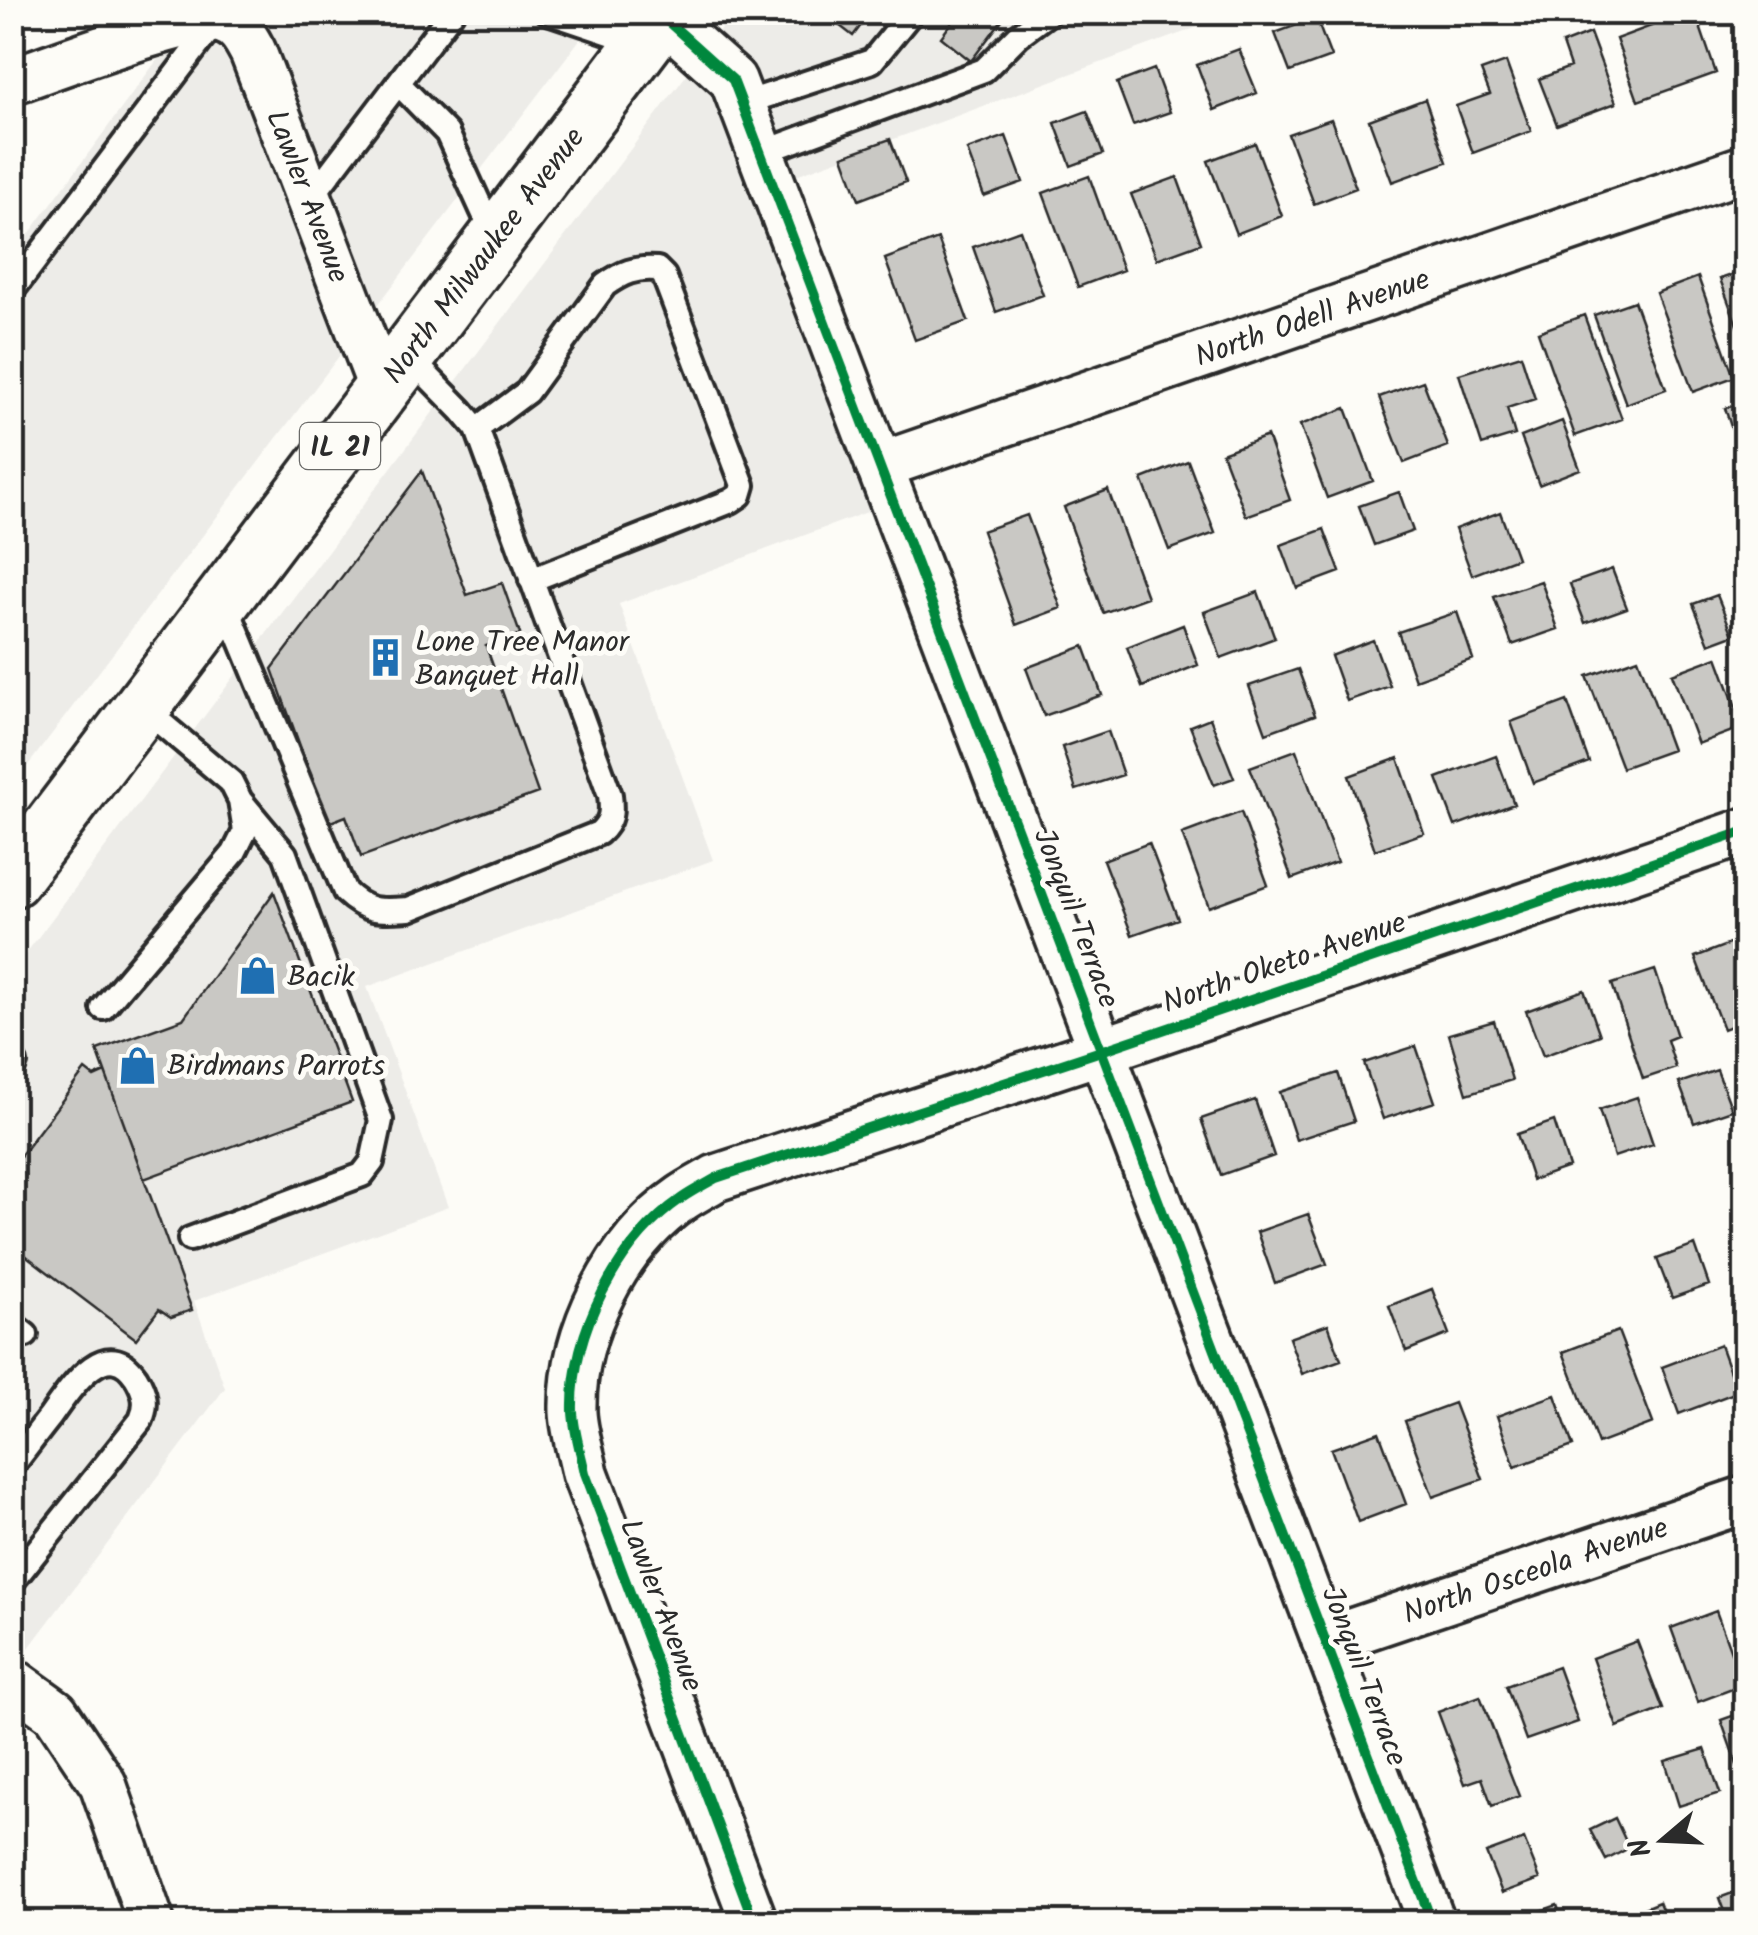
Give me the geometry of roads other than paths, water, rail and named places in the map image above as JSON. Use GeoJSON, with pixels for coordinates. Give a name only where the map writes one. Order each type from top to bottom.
{"type":"FeatureCollection","features":[{"type":"Feature","properties":{"kind":"main road","name":"North Milwaukee Avenue"},"geometry":{"type":"LineString","coordinates":[[12,879],[659,21]]}},
{"type":"Feature","properties":{"kind":"street"},"geometry":{"type":"LineString","coordinates":[[12,81],[179,25],[218,18]]}},
{"type":"Feature","properties":{"kind":"street","name":"Lawler Avenue"},"geometry":{"type":"LineString","coordinates":[[218,18],[240,28],[253,52],[310,199],[395,372]]}},
{"type":"Feature","properties":{"kind":"street","name":"Jonquil Terrace"},"geometry":{"type":"LineString","coordinates":[[659,21],[732,80],[742,104],[1432,1922]]}},
{"type":"Feature","properties":{"kind":"street","name":"North Odell Avenue"},"geometry":{"type":"LineString","coordinates":[[879,466],[1746,168]]}},
{"type":"Feature","properties":{"kind":"street","name":"North Oketo Avenue"},"geometry":{"type":"LineString","coordinates":[[599,1299],[619,1262],[651,1226],[680,1199],[716,1178],[1746,831]]}},
{"type":"Feature","properties":{"kind":"street","name":"Lawler Avenue"},"geometry":{"type":"LineString","coordinates":[[599,1299],[574,1378],[573,1416],[585,1473],[754,1922]]}},
{"type":"Feature","properties":{"kind":"street","name":"North Osceola Avenue"},"geometry":{"type":"LineString","coordinates":[[1325,1642],[1746,1498]]}},
{"type":"Feature","properties":{"kind":"street"},"geometry":{"type":"LineString","coordinates":[[12,1681],[55,1712],[103,1784],[150,1922]]}},
{"type":"Feature","properties":{"kind":"lane"},"geometry":{"type":"LineString","coordinates":[[310,199],[452,12]]}},
{"type":"Feature","properties":{"kind":"lane"},"geometry":{"type":"LineString","coordinates":[[548,12],[659,21]]}},
{"type":"Feature","properties":{"kind":"lane"},"geometry":{"type":"LineString","coordinates":[[742,104],[872,61],[912,12]]}},
{"type":"Feature","properties":{"kind":"lane"},"geometry":{"type":"LineString","coordinates":[[761,153],[984,70],[1019,35],[1050,12]]}},
{"type":"Feature","properties":{"kind":"lane"},"geometry":{"type":"LineString","coordinates":[[12,291],[218,18]]}},
{"type":"Feature","properties":{"kind":"lane"},"geometry":{"type":"LineString","coordinates":[[398,84],[447,133],[495,240]]}},
{"type":"Feature","properties":{"kind":"lane"},"geometry":{"type":"LineString","coordinates":[[476,429],[527,392],[605,286],[622,273],[642,267],[657,269],[664,276],[743,485],[740,495],[731,502],[532,580]]}},
{"type":"Feature","properties":{"kind":"lane"},"geometry":{"type":"LineString","coordinates":[[224,599],[344,892],[359,906],[383,911],[409,909],[599,834],[608,825],[612,813],[610,795],[476,429],[461,410],[395,372]]}},
{"type":"Feature","properties":{"kind":"lane"},"geometry":{"type":"LineString","coordinates":[[142,708],[231,782],[240,800],[285,854],[380,1120],[372,1162],[362,1175],[190,1239]]}},
{"type":"Feature","properties":{"kind":"lane"},"geometry":{"type":"LineString","coordinates":[[103,1008],[234,853],[245,831],[240,800]]}},
{"type":"Feature","properties":{"kind":"lane"},"geometry":{"type":"LineString","coordinates":[[12,1059],[12,1069]]}},
{"type":"Feature","properties":{"kind":"lane"},"geometry":{"type":"LineString","coordinates":[[12,1466],[82,1374],[109,1360],[130,1369],[144,1394],[146,1409],[140,1420],[13,1581]]}},
{"type":"Feature","properties":{"kind":"place","name":"Lone Tree Manor Banquet Hall"},"geometry":{"type":"Point","coordinates":[385,658]}},
{"type":"Feature","properties":{"kind":"place","name":"Bacik"},"geometry":{"type":"Point","coordinates":[257,976]}},
{"type":"Feature","properties":{"kind":"place","name":"Birdmans Parrots"},"geometry":{"type":"Point","coordinates":[137,1065]}}]}
